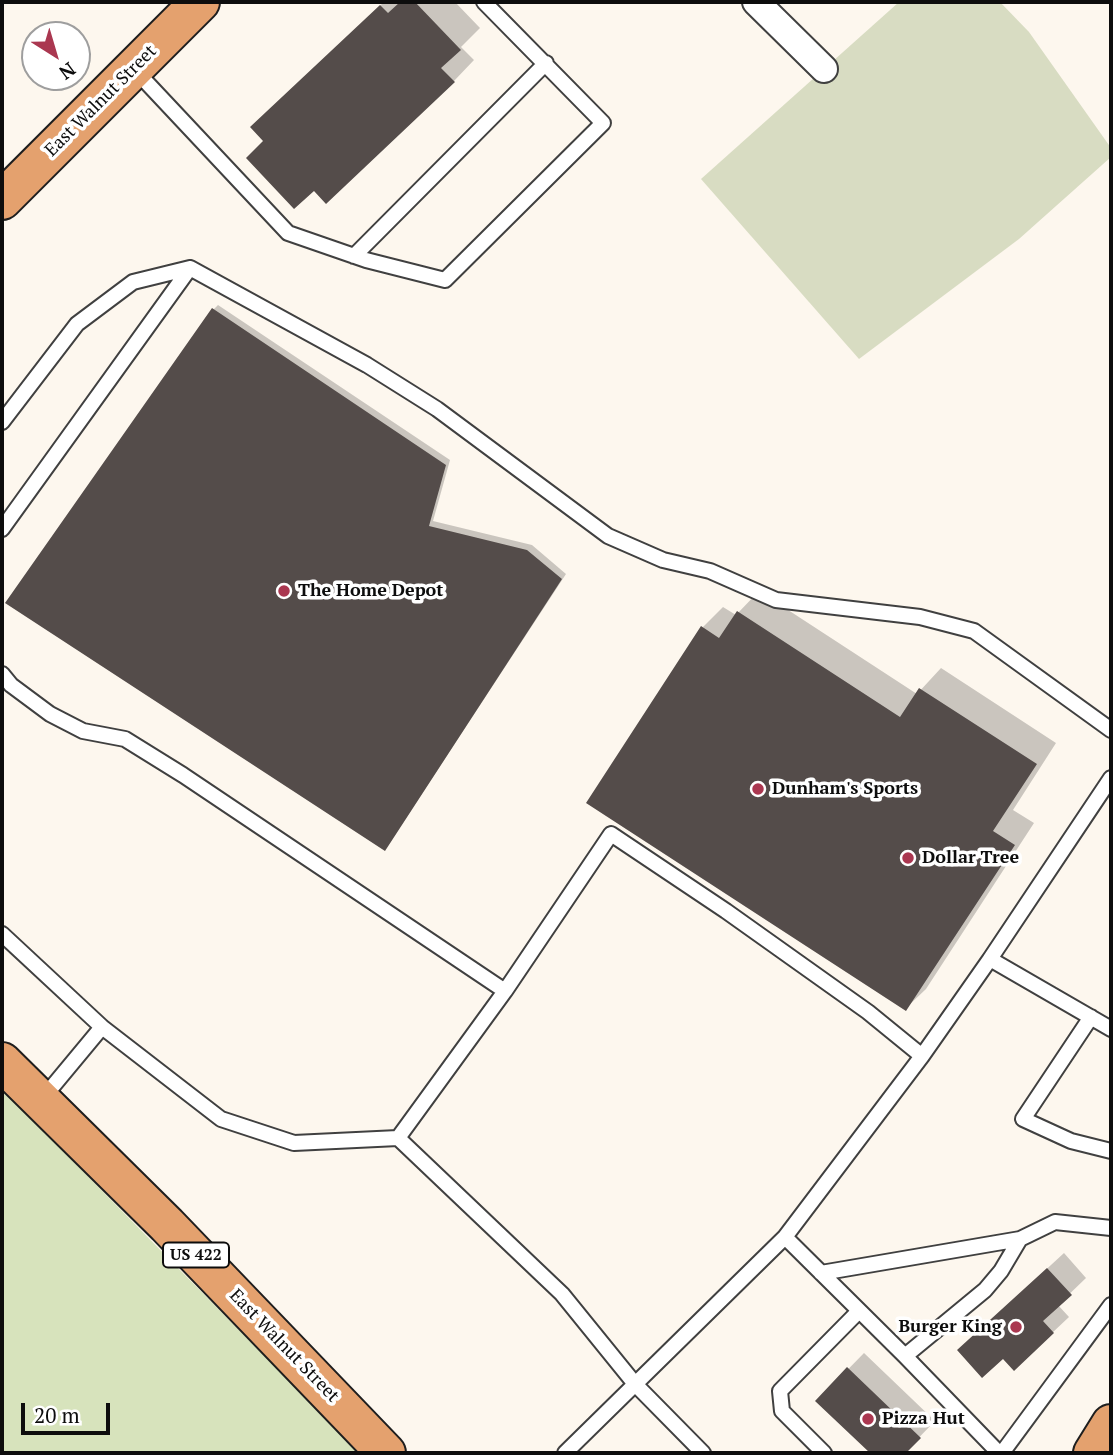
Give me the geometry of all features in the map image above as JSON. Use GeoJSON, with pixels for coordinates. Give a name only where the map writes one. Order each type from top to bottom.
{"type":"FeatureCollection","features":[{"type":"Feature","properties":{"kind":"highway","name":"East Walnut Street"},"geometry":{"type":"LineString","coordinates":[[2,200],[200,2]]}},
{"type":"Feature","properties":{"kind":"highway","name":"East Walnut Street"},"geometry":{"type":"LineString","coordinates":[[2,1062],[167,1225],[386,1453]]}},
{"type":"Feature","properties":{"kind":"highway"},"geometry":{"type":"LineString","coordinates":[[1093,1453],[1111,1424]]}},
{"type":"Feature","properties":{"kind":"street"},"geometry":{"type":"LineString","coordinates":[[756,2],[824,69]]}},
{"type":"Feature","properties":{"kind":"lane"},"geometry":{"type":"LineString","coordinates":[[133,68],[288,233],[354,256],[445,281],[603,123],[547,63],[484,2]]}},
{"type":"Feature","properties":{"kind":"lane"},"geometry":{"type":"LineString","coordinates":[[354,256],[547,63]]}},
{"type":"Feature","properties":{"kind":"lane"},"geometry":{"type":"LineString","coordinates":[[2,528],[190,268]]}},
{"type":"Feature","properties":{"kind":"lane"},"geometry":{"type":"LineString","coordinates":[[2,422],[77,324],[133,282],[190,268],[367,365],[437,408],[608,536],[663,560],[710,570],[776,600],[920,617],[974,631],[1111,730]]}},
{"type":"Feature","properties":{"kind":"lane"},"geometry":{"type":"LineString","coordinates":[[2,674],[50,714],[83,731],[125,739],[505,991]]}},
{"type":"Feature","properties":{"kind":"lane"},"geometry":{"type":"LineString","coordinates":[[565,1453],[785,1237],[922,1056],[1111,778]]}},
{"type":"Feature","properties":{"kind":"lane"},"geometry":{"type":"LineString","coordinates":[[398,1138],[505,991],[611,834],[869,1012],[922,1056]]}},
{"type":"Feature","properties":{"kind":"lane"},"geometry":{"type":"LineString","coordinates":[[2,934],[102,1027],[221,1119],[294,1143],[398,1138],[562,1294],[635,1384],[703,1453]]}},
{"type":"Feature","properties":{"kind":"lane"},"geometry":{"type":"LineString","coordinates":[[990,959],[1111,1029]]}},
{"type":"Feature","properties":{"kind":"lane"},"geometry":{"type":"LineString","coordinates":[[1091,1017],[1023,1119],[1071,1141],[1111,1152]]}},
{"type":"Feature","properties":{"kind":"lane"},"geometry":{"type":"LineString","coordinates":[[40,1101],[102,1027]]}},
{"type":"Feature","properties":{"kind":"lane"},"geometry":{"type":"LineString","coordinates":[[821,1273],[1020,1239],[1055,1222],[1111,1228]]}},
{"type":"Feature","properties":{"kind":"lane"},"geometry":{"type":"LineString","coordinates":[[785,1237],[1000,1453],[1111,1305]]}},
{"type":"Feature","properties":{"kind":"lane"},"geometry":{"type":"LineString","coordinates":[[905,1356],[985,1290],[1001,1271],[1020,1239]]}},
{"type":"Feature","properties":{"kind":"lane"},"geometry":{"type":"LineString","coordinates":[[824,1453],[782,1411],[780,1391],[859,1311]]}},
{"type":"Feature","properties":{"kind":"green space"},"geometry":{"type":"Polygon","coordinates":[[[899,2],[1000,2],[1029,32],[1111,148],[1111,157],[1019,239],[859,359],[701,179],[899,2]]]}},
{"type":"Feature","properties":{"kind":"green space"},"geometry":{"type":"Polygon","coordinates":[[[2,1089],[360,1453],[2,1453],[2,1089]]]}},
{"type":"Feature","properties":{"kind":"building"},"geometry":{"type":"Polygon","coordinates":[[[400,2],[415,2],[461,50],[441,68],[455,82],[326,204],[314,191],[294,209],[246,158],[263,141],[250,127],[380,5],[388,13],[400,2]]]}},
{"type":"Feature","properties":{"kind":"building","name":"The Home Depot"},"geometry":{"type":"Polygon","coordinates":[[[212,308],[446,465],[429,526],[527,550],[562,579],[385,851],[5,603],[212,308]]]}},
{"type":"Feature","properties":{"kind":"building"},"geometry":{"type":"Polygon","coordinates":[[[737,611],[900,717],[919,688],[1037,764],[993,831],[1015,845],[906,1011],[586,803],[701,626],[719,638],[737,611]]]}},
{"type":"Feature","properties":{"kind":"building","name":"Burger King"},"geometry":{"type":"Polygon","coordinates":[[[1047,1268],[1072,1295],[1043,1321],[1054,1333],[1014,1371],[1003,1359],[982,1378],[957,1350],[1047,1268]]]}},
{"type":"Feature","properties":{"kind":"building","name":"Pizza Hut"},"geometry":{"type":"Polygon","coordinates":[[[847,1367],[921,1438],[906,1453],[870,1453],[815,1401],[847,1367]]]}},
{"type":"Feature","properties":{"kind":"place","name":"The Home Depot"},"geometry":{"type":"Point","coordinates":[284,591]}},
{"type":"Feature","properties":{"kind":"place","name":"Dunham's Sports"},"geometry":{"type":"Point","coordinates":[758,789]}},
{"type":"Feature","properties":{"kind":"place","name":"Dollar Tree"},"geometry":{"type":"Point","coordinates":[908,858]}},
{"type":"Feature","properties":{"kind":"place","name":"Burger King"},"geometry":{"type":"Point","coordinates":[1016,1327]}},
{"type":"Feature","properties":{"kind":"place","name":"Pizza Hut"},"geometry":{"type":"Point","coordinates":[868,1419]}}]}
